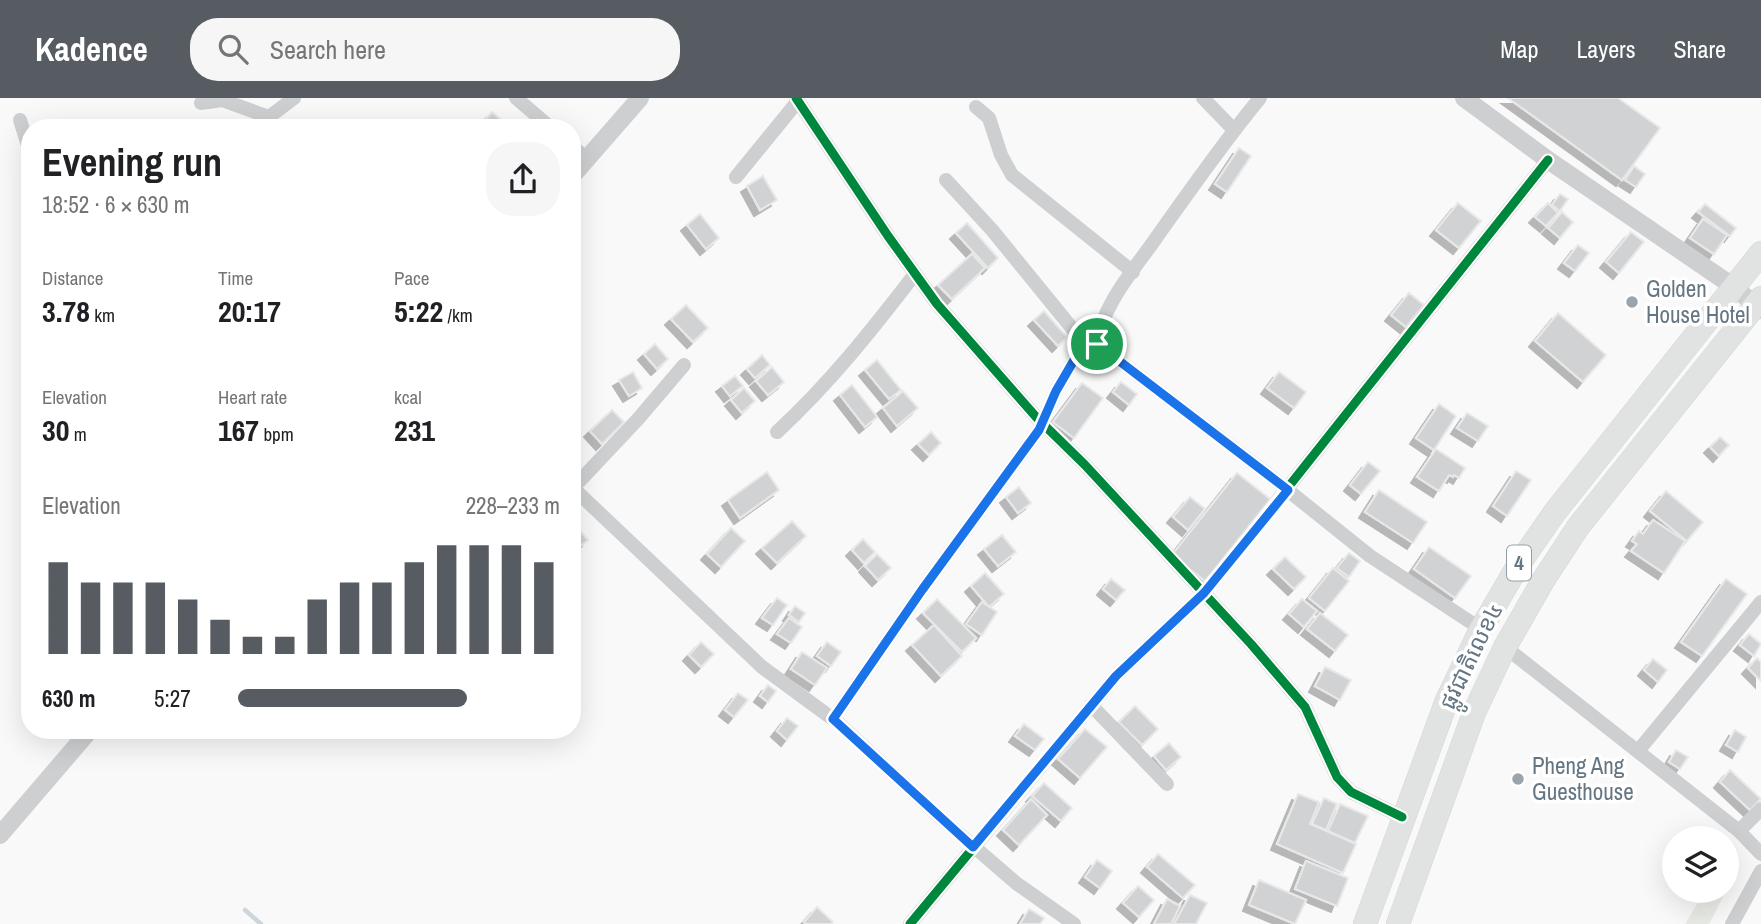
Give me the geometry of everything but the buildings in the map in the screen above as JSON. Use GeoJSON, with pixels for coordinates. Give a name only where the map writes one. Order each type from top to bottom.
{"type":"FeatureCollection","features":[{"type":"Feature","properties":{"kind":"highway","name":"ផ្លូវជាតិលេខ៤"},"geometry":{"type":"LineString","coordinates":[[1365,924],[1402,817],[1447,701],[1481,629],[1519,564],[1555,512],[1760,257]]}},
{"type":"Feature","properties":{"kind":"highway","name":"ផ្លូវជាតិលេខ៤"},"geometry":{"type":"LineString","coordinates":[[1398,924],[1474,713],[1505,648],[1544,579],[1578,527],[1759,304]]}},
{"type":"Feature","properties":{"kind":"street"},"geometry":{"type":"LineString","coordinates":[[268,119],[294,98]]}},
{"type":"Feature","properties":{"kind":"street"},"geometry":{"type":"LineString","coordinates":[[516,98],[540,119]]}},
{"type":"Feature","properties":{"kind":"street"},"geometry":{"type":"LineString","coordinates":[[581,166],[640,98]]}},
{"type":"Feature","properties":{"kind":"street"},"geometry":{"type":"LineString","coordinates":[[1203,98],[1234,130]]}},
{"type":"Feature","properties":{"kind":"street"},"geometry":{"type":"LineString","coordinates":[[833,719],[922,590],[1039,430],[1056,391],[1090,344],[1133,272],[1234,130],[1260,98]]}},
{"type":"Feature","properties":{"kind":"street"},"geometry":{"type":"LineString","coordinates":[[1464,98],[1548,160],[1759,304]]}},
{"type":"Feature","properties":{"kind":"street"},"geometry":{"type":"LineString","coordinates":[[201,103],[222,100],[258,119]]}},
{"type":"Feature","properties":{"kind":"street"},"geometry":{"type":"LineString","coordinates":[[736,177],[797,100],[937,304],[1041,422],[1086,465],[1251,644],[1305,708],[1337,777],[1351,792],[1402,817]]}},
{"type":"Feature","properties":{"kind":"street"},"geometry":{"type":"LineString","coordinates":[[976,107],[989,118],[1001,155],[1012,175],[1133,272]]}},
{"type":"Feature","properties":{"kind":"street"},"geometry":{"type":"LineString","coordinates":[[581,154],[587,159]]}},
{"type":"Feature","properties":{"kind":"street"},"geometry":{"type":"LineString","coordinates":[[910,924],[1116,676],[1204,593],[1548,160]]}},
{"type":"Feature","properties":{"kind":"street"},"geometry":{"type":"LineString","coordinates":[[946,180],[1090,344],[1288,490],[1370,555],[1481,629]]}},
{"type":"Feature","properties":{"kind":"street"},"geometry":{"type":"LineString","coordinates":[[777,432],[813,399],[848,360],[915,274]]}},
{"type":"Feature","properties":{"kind":"street"},"geometry":{"type":"LineString","coordinates":[[581,478],[638,419],[684,365]]}},
{"type":"Feature","properties":{"kind":"street"},"geometry":{"type":"LineString","coordinates":[[581,496],[762,667],[833,719],[1016,883],[1074,924]]}},
{"type":"Feature","properties":{"kind":"street"},"geometry":{"type":"LineString","coordinates":[[1638,751],[1761,602]]}},
{"type":"Feature","properties":{"kind":"street"},"geometry":{"type":"LineString","coordinates":[[1505,648],[1733,826]]}},
{"type":"Feature","properties":{"kind":"street"},"geometry":{"type":"LineString","coordinates":[[1091,705],[1167,784]]}},
{"type":"Feature","properties":{"kind":"street"},"geometry":{"type":"LineString","coordinates":[[0,835],[82,739]]}},
{"type":"Feature","properties":{"kind":"street"},"geometry":{"type":"LineString","coordinates":[[1761,809],[1739,831],[1761,854]]}},
{"type":"Feature","properties":{"kind":"street"},"geometry":{"type":"LineString","coordinates":[[1732,924],[1761,871]]}},
{"type":"Feature","properties":{"kind":"shaded area"},"geometry":{"type":"Polygon","coordinates":[[[1698,903],[1720,903],[1709,924],[1685,924],[1698,903]]]}},
{"type":"Feature","properties":{"kind":"waterway"},"geometry":{"type":"LineString","coordinates":[[245,910],[261,924]]}},
{"type":"Feature","properties":{"kind":"cycle path"},"geometry":{"type":"LineString","coordinates":[[796,98],[937,304],[1037,418],[1085,465],[1251,644],[1305,707],[1337,777],[1351,792],[1402,817]]}},
{"type":"Feature","properties":{"kind":"cycle path"},"geometry":{"type":"LineString","coordinates":[[910,924],[1116,676],[1204,593],[1548,160]]}},
{"type":"Feature","properties":{"kind":"place","name":"Golden House Hotel"},"geometry":{"type":"Point","coordinates":[1632,302]}},
{"type":"Feature","properties":{"kind":"place","name":"Pheng Ang Guesthouse"},"geometry":{"type":"Point","coordinates":[1518,779]}},
{"type":"Feature","properties":{"kind":"route"},"geometry":{"type":"LineString","coordinates":[[1084,343],[1097,344],[1288,490],[1204,593],[1116,676],[973,847],[833,719],[922,590],[1039,430],[1056,391],[1084,343]]}}]}
